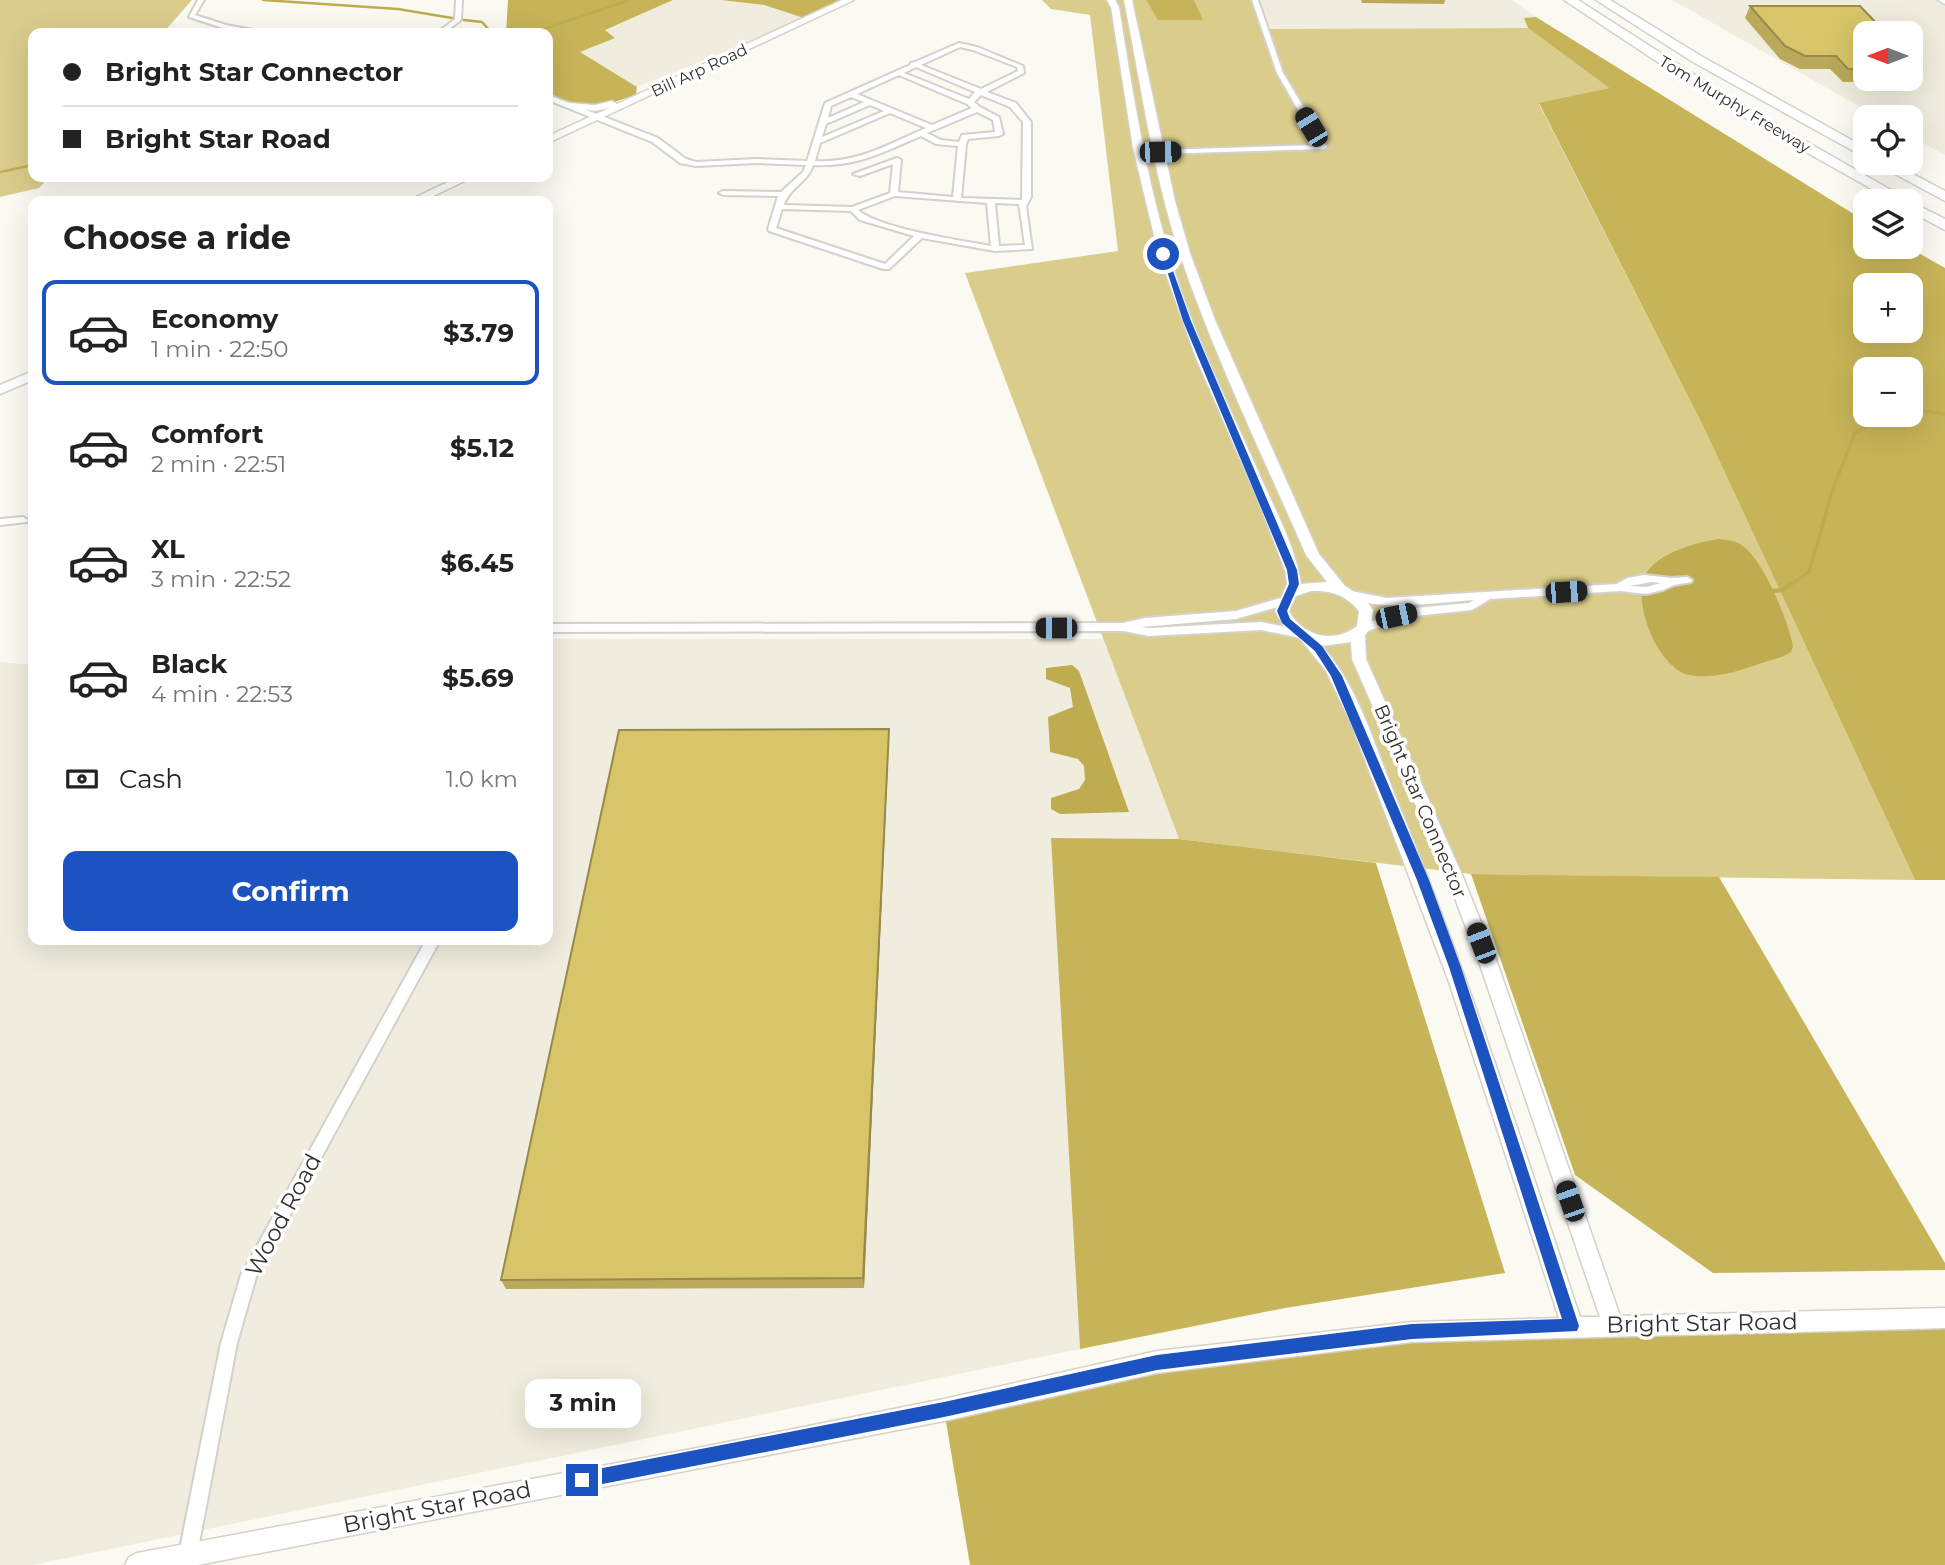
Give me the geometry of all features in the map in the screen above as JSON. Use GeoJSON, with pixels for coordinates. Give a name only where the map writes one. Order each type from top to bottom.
{"type":"FeatureCollection","features":[{"type":"Feature","properties":{"kind":"highway"},"geometry":{"type":"LineString","coordinates":[[1556,0],[1671,74],[1729,103]]}},
{"type":"Feature","properties":{"kind":"highway","name":"Tom Murphy Freeway"},"geometry":{"type":"LineString","coordinates":[[1570,0],[1729,103],[1882,189]]}},
{"type":"Feature","properties":{"kind":"highway","name":"Tom Murphy Freeway"},"geometry":{"type":"LineString","coordinates":[[1602,0],[1750,89],[1853,147]]}},
{"type":"Feature","properties":{"kind":"highway"},"geometry":{"type":"LineString","coordinates":[[1627,0],[1750,89]]}},
{"type":"Feature","properties":{"kind":"highway"},"geometry":{"type":"LineString","coordinates":[[1904,175],[1945,197]]}},
{"type":"Feature","properties":{"kind":"highway"},"geometry":{"type":"LineString","coordinates":[[1923,213],[1945,225]]}},
{"type":"Feature","properties":{"kind":"main road","name":"Bill Arp Road"},"geometry":{"type":"LineString","coordinates":[[553,138],[849,0]]}},
{"type":"Feature","properties":{"kind":"main road"},"geometry":{"type":"LineString","coordinates":[[573,105],[606,107],[636,94],[656,91]]}},
{"type":"Feature","properties":{"kind":"main road"},"geometry":{"type":"LineString","coordinates":[[425,196],[456,182]]}},
{"type":"Feature","properties":{"kind":"main road"},"geometry":{"type":"LineString","coordinates":[[0,390],[28,377]]}},
{"type":"Feature","properties":{"kind":"street"},"geometry":{"type":"LineString","coordinates":[[201,0],[191,16],[232,28]]}},
{"type":"Feature","properties":{"kind":"street"},"geometry":{"type":"LineString","coordinates":[[447,28],[458,20],[459,0]]}},
{"type":"Feature","properties":{"kind":"street"},"geometry":{"type":"LineString","coordinates":[[1111,0],[1115,7],[1142,164],[1163,254],[1187,321],[1288,558],[1294,584],[1282,611],[1286,620],[1303,635]]}},
{"type":"Feature","properties":{"kind":"street"},"geometry":{"type":"LineString","coordinates":[[1128,0],[1160,152],[1185,253],[1209,320],[1313,555],[1366,610],[1361,631]]}},
{"type":"Feature","properties":{"kind":"street"},"geometry":{"type":"LineString","coordinates":[[1160,152],[1323,147],[1280,73],[1255,0]]}},
{"type":"Feature","properties":{"kind":"street"},"geometry":{"type":"LineString","coordinates":[[920,235],[886,267],[772,229],[783,194],[807,173],[828,105],[959,45],[975,48],[1020,66],[1022,72],[983,91],[970,102]]}},
{"type":"Feature","properties":{"kind":"street"},"geometry":{"type":"LineString","coordinates":[[852,209],[863,218],[920,235],[995,249],[1029,247],[1022,206],[1027,197],[1027,122],[1013,105],[913,64]]}},
{"type":"Feature","properties":{"kind":"street"},"geometry":{"type":"LineString","coordinates":[[897,72],[970,102],[996,119],[999,134],[965,137],[957,200]]}},
{"type":"Feature","properties":{"kind":"street"},"geometry":{"type":"LineString","coordinates":[[850,94],[932,128]]}},
{"type":"Feature","properties":{"kind":"street"},"geometry":{"type":"LineString","coordinates":[[553,99],[601,116],[655,140],[683,161],[692,162],[836,164],[860,159],[978,109]]}},
{"type":"Feature","properties":{"kind":"street"},"geometry":{"type":"LineString","coordinates":[[824,122],[870,102]]}},
{"type":"Feature","properties":{"kind":"street"},"geometry":{"type":"LineString","coordinates":[[819,141],[891,110]]}},
{"type":"Feature","properties":{"kind":"street"},"geometry":{"type":"LineString","coordinates":[[921,133],[939,142],[962,144]]}},
{"type":"Feature","properties":{"kind":"street"},"geometry":{"type":"LineString","coordinates":[[857,174],[897,160],[894,194]]}},
{"type":"Feature","properties":{"kind":"street"},"geometry":{"type":"LineString","coordinates":[[723,192],[783,194]]}},
{"type":"Feature","properties":{"kind":"street"},"geometry":{"type":"LineString","coordinates":[[779,207],[852,209],[894,194],[957,200],[1025,202]]}},
{"type":"Feature","properties":{"kind":"street"},"geometry":{"type":"LineString","coordinates":[[991,201],[995,249]]}},
{"type":"Feature","properties":{"kind":"street"},"geometry":{"type":"LineString","coordinates":[[0,522],[23,520]]}},
{"type":"Feature","properties":{"kind":"street"},"geometry":{"type":"LineString","coordinates":[[1124,627],[1145,622],[1236,615],[1314,585],[1387,603],[1620,587],[1633,591],[1662,588],[1671,582],[1687,580]]}},
{"type":"Feature","properties":{"kind":"street"},"geometry":{"type":"LineString","coordinates":[[553,628],[1124,627],[1149,632],[1261,626],[1335,642],[1415,612],[1472,606],[1485,598]]}},
{"type":"Feature","properties":{"kind":"street","name":"Bright Star Connector"},"geometry":{"type":"LineString","coordinates":[[1361,631],[1359,659],[1455,877],[1489,965],[1613,1325]]}},
{"type":"Feature","properties":{"kind":"street","name":"Bright Star Connector"},"geometry":{"type":"LineString","coordinates":[[1303,635],[1319,649],[1336,676],[1423,880],[1455,967],[1572,1326]]}},
{"type":"Feature","properties":{"kind":"street","name":"Wood Road"},"geometry":{"type":"LineString","coordinates":[[188,1554],[229,1343],[249,1275],[430,945]]}},
{"type":"Feature","properties":{"kind":"street","name":"Bright Star Road"},"geometry":{"type":"LineString","coordinates":[[137,1565],[944,1410],[1157,1362],[1412,1332],[1945,1318]]}},
{"type":"Feature","properties":{"kind":"shaded area"},"geometry":{"type":"Polygon","coordinates":[[[0,0],[192,0],[167,28],[28,28],[28,182],[44,182],[39,188],[0,197],[0,0]]]}},
{"type":"Feature","properties":{"kind":"shaded area"},"geometry":{"type":"Polygon","coordinates":[[[508,0],[673,0],[605,30],[615,38],[580,52],[637,87],[636,94],[601,105],[583,105],[553,99],[553,28],[506,28],[508,0]]]}},
{"type":"Feature","properties":{"kind":"shaded area"},"geometry":{"type":"Polygon","coordinates":[[[673,0],[721,0],[764,5],[807,19],[637,87],[579,52],[614,38],[604,30],[673,0]]]}},
{"type":"Feature","properties":{"kind":"shaded area"},"geometry":{"type":"Polygon","coordinates":[[[721,0],[849,0],[807,19],[764,5],[721,0]]]}},
{"type":"Feature","properties":{"kind":"shaded area"},"geometry":{"type":"Polygon","coordinates":[[[1042,0],[1146,0],[1159,20],[1202,20],[1194,0],[1255,0],[1264,29],[1528,28],[1609,88],[1539,104],[1703,426],[1915,880],[1471,874],[1179,839],[965,273],[1118,251],[1090,15],[1051,9],[1042,0]]]}},
{"type":"Feature","properties":{"kind":"shaded area"},"geometry":{"type":"Polygon","coordinates":[[[1146,0],[1194,0],[1203,20],[1158,20],[1146,0]]]}},
{"type":"Feature","properties":{"kind":"shaded area"},"geometry":{"type":"Polygon","coordinates":[[[1255,0],[1512,0],[1536,17],[1525,18],[1528,28],[1263,29],[1255,0]]]}},
{"type":"Feature","properties":{"kind":"shaded area"},"geometry":{"type":"Polygon","coordinates":[[[1672,0],[1945,0],[1945,155],[1923,143],[1923,105],[1857,105],[1672,0]]]}},
{"type":"Feature","properties":{"kind":"shaded area"},"geometry":{"type":"Polygon","coordinates":[[[1536,17],[1853,214],[1853,259],[1923,259],[1923,256],[1945,268],[1945,880],[1915,880],[1703,426],[1539,103],[1609,88],[1528,28],[1524,18],[1536,17]]]}},
{"type":"Feature","properties":{"kind":"shaded area"},"geometry":{"type":"Polygon","coordinates":[[[1718,539],[1740,544],[1757,562],[1780,606],[1793,646],[1791,652],[1782,657],[1736,671],[1713,676],[1689,675],[1677,670],[1656,645],[1643,611],[1643,579],[1650,568],[1672,552],[1718,539]]]}},
{"type":"Feature","properties":{"kind":"shaded area"},"geometry":{"type":"Polygon","coordinates":[[[553,639],[1103,639],[1179,839],[1051,838],[1080,1349],[33,1565],[0,1565],[0,662],[28,665],[28,945],[553,945],[553,639]]]}},
{"type":"Feature","properties":{"kind":"shaded area"},"geometry":{"type":"Polygon","coordinates":[[[1072,665],[1079,671],[1129,812],[1060,814],[1051,809],[1051,798],[1079,789],[1085,780],[1084,766],[1078,759],[1050,752],[1048,717],[1073,707],[1070,688],[1046,679],[1046,668],[1072,665]]]}},
{"type":"Feature","properties":{"kind":"shaded area"},"geometry":{"type":"Polygon","coordinates":[[[1051,838],[1179,839],[1376,863],[1505,1273],[1285,1308],[1080,1349],[1051,838]]]}},
{"type":"Feature","properties":{"kind":"shaded area"},"geometry":{"type":"Polygon","coordinates":[[[1471,874],[1719,877],[1945,1263],[1945,1270],[1713,1273],[1575,1175],[1471,874]]]}},
{"type":"Feature","properties":{"kind":"shaded area"},"geometry":{"type":"Polygon","coordinates":[[[1945,1318],[1945,1565],[970,1565],[944,1410],[1282,1348],[1945,1318]]]}},
{"type":"Feature","properties":{"kind":"building"},"geometry":{"type":"Polygon","coordinates":[[[1750,6],[1860,6],[1874,21],[1853,21],[1853,69],[1848,69],[1836,56],[1805,56],[1785,46],[1750,6]]]}},
{"type":"Feature","properties":{"kind":"building"},"geometry":{"type":"Polygon","coordinates":[[[889,729],[863,1278],[501,1280],[619,730],[889,729]]]}},
{"type":"Feature","properties":{"kind":"waterway"},"geometry":{"type":"LineString","coordinates":[[263,0],[398,9],[452,18]]}},
{"type":"Feature","properties":{"kind":"waterway"},"geometry":{"type":"LineString","coordinates":[[547,28],[630,0]]}},
{"type":"Feature","properties":{"kind":"waterway"},"geometry":{"type":"LineString","coordinates":[[464,20],[482,22],[487,28]]}},
{"type":"Feature","properties":{"kind":"waterway"},"geometry":{"type":"LineString","coordinates":[[0,172],[28,166]]}},
{"type":"Feature","properties":{"kind":"waterway"},"geometry":{"type":"LineString","coordinates":[[1923,411],[1945,414]]}},
{"type":"Feature","properties":{"kind":"waterway"},"geometry":{"type":"LineString","coordinates":[[1790,585],[1809,572],[1833,489],[1855,433],[1867,427]]}},
{"type":"Feature","properties":{"kind":"waterway"},"geometry":{"type":"LineString","coordinates":[[1771,591],[1782,590],[1792,583]]}},
{"type":"Feature","properties":{"kind":"route"},"geometry":{"type":"LineString","coordinates":[[582,1480],[944,1410],[1157,1362],[1412,1332],[1572,1326],[1455,967],[1423,880],[1336,676],[1319,649],[1306,636],[1293,629],[1282,611],[1284,601],[1294,584],[1288,558],[1187,321],[1163,254]]}}]}
